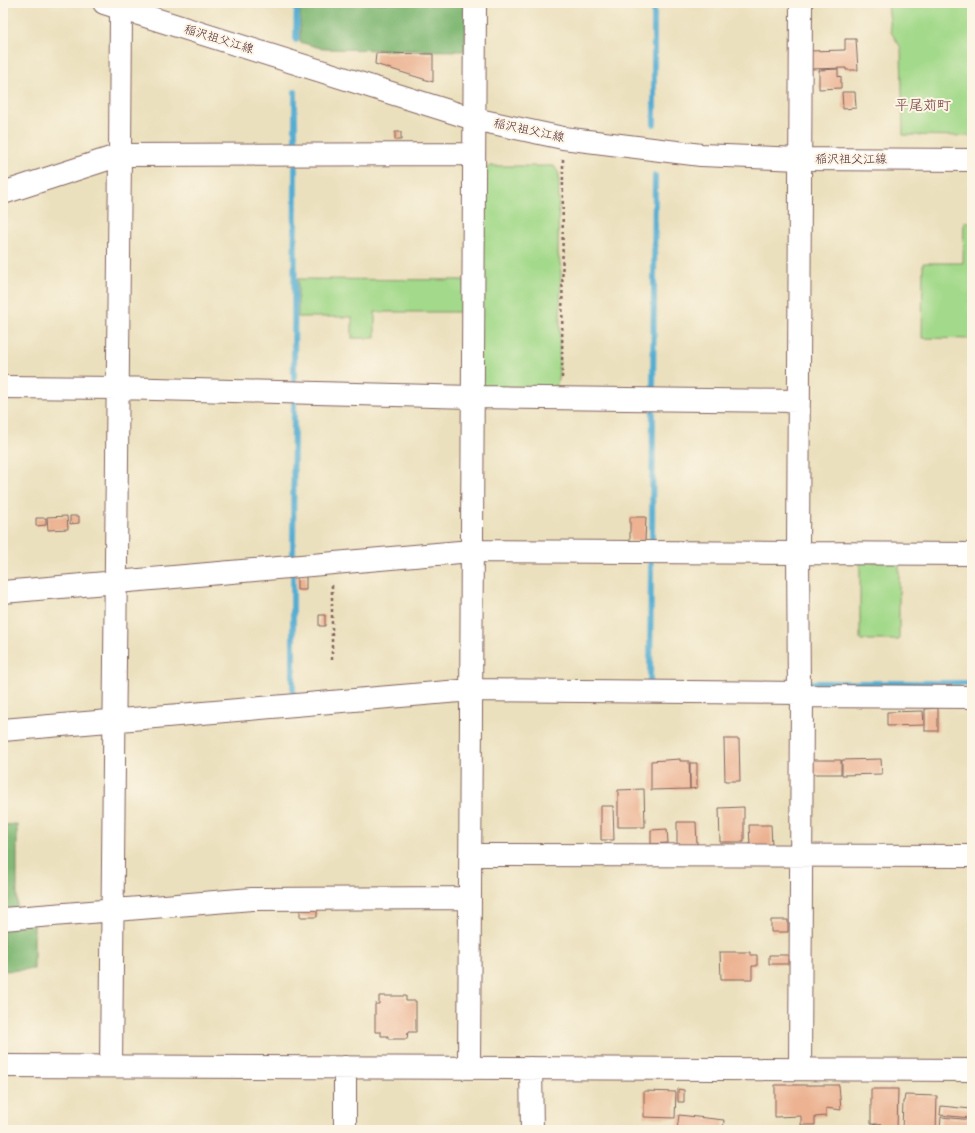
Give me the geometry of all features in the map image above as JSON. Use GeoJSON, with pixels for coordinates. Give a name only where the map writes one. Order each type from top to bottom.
{"type":"FeatureCollection","features":[{"type":"Feature","properties":{"kind":"street"},"geometry":{"type":"LineString","coordinates":[[469,1068],[475,3]]}},
{"type":"Feature","properties":{"kind":"street"},"geometry":{"type":"LineString","coordinates":[[800,1069],[801,695],[798,553],[801,3]]}},
{"type":"Feature","properties":{"kind":"street"},"geometry":{"type":"LineString","coordinates":[[111,1066],[120,155],[115,5]]}},
{"type":"Feature","properties":{"kind":"street","name":"稲沢祖父江線"},"geometry":{"type":"LineString","coordinates":[[115,5],[474,119],[563,138],[701,155],[800,159],[972,160]]}},
{"type":"Feature","properties":{"kind":"street"},"geometry":{"type":"LineString","coordinates":[[3,193],[120,155],[474,154]]}},
{"type":"Feature","properties":{"kind":"street"},"geometry":{"type":"LineString","coordinates":[[3,387],[117,388],[472,397],[799,401]]}},
{"type":"Feature","properties":{"kind":"street"},"geometry":{"type":"LineString","coordinates":[[3,592],[471,551],[972,554]]}},
{"type":"Feature","properties":{"kind":"street"},"geometry":{"type":"LineString","coordinates":[[3,730],[471,690],[972,697]]}},
{"type":"Feature","properties":{"kind":"street"},"geometry":{"type":"LineString","coordinates":[[470,856],[972,856]]}},
{"type":"Feature","properties":{"kind":"street"},"geometry":{"type":"LineString","coordinates":[[3,919],[252,899],[470,898]]}},
{"type":"Feature","properties":{"kind":"street"},"geometry":{"type":"LineString","coordinates":[[3,1066],[972,1070]]}},
{"type":"Feature","properties":{"kind":"street"},"geometry":{"type":"LineString","coordinates":[[344,1130],[345,1068]]}},
{"type":"Feature","properties":{"kind":"street"},"geometry":{"type":"LineString","coordinates":[[531,1068],[532,1130]]}},
{"type":"Feature","properties":{"kind":"path"},"geometry":{"type":"LineString","coordinates":[[559,398],[563,372],[563,263],[561,249],[563,138]]}},
{"type":"Feature","properties":{"kind":"path"},"geometry":{"type":"LineString","coordinates":[[332,563],[332,660]]}},
{"type":"Feature","properties":{"kind":"green space"},"geometry":{"type":"Polygon","coordinates":[[[300,3],[466,3],[465,51],[324,49],[300,42],[300,3]]]}},
{"type":"Feature","properties":{"kind":"green space"},"geometry":{"type":"Polygon","coordinates":[[[888,3],[972,3],[972,136],[903,135],[901,48],[891,32],[888,3]]]}},
{"type":"Feature","properties":{"kind":"green space"},"geometry":{"type":"Polygon","coordinates":[[[490,166],[554,166],[559,174],[558,254],[561,268],[559,374],[555,392],[486,392],[478,386],[481,173],[490,166]]]}},
{"type":"Feature","properties":{"kind":"green space"},"geometry":{"type":"Polygon","coordinates":[[[964,222],[972,222],[972,339],[922,338],[923,263],[963,263],[964,222]]]}},
{"type":"Feature","properties":{"kind":"green space"},"geometry":{"type":"Polygon","coordinates":[[[298,279],[465,280],[465,312],[375,312],[375,338],[352,338],[352,317],[298,317],[298,279]]]}},
{"type":"Feature","properties":{"kind":"green space"},"geometry":{"type":"Polygon","coordinates":[[[860,562],[899,562],[899,640],[860,640],[860,562]]]}},
{"type":"Feature","properties":{"kind":"green space"},"geometry":{"type":"Polygon","coordinates":[[[17,824],[17,913],[3,914],[3,825],[17,824]]]}},
{"type":"Feature","properties":{"kind":"green space"},"geometry":{"type":"Polygon","coordinates":[[[34,924],[34,969],[3,971],[3,927],[34,924]]]}},
{"type":"Feature","properties":{"kind":"building"},"geometry":{"type":"Polygon","coordinates":[[[845,39],[856,39],[858,70],[846,70],[846,68],[810,69],[809,51],[845,50],[845,39]]]}},
{"type":"Feature","properties":{"kind":"building"},"geometry":{"type":"Polygon","coordinates":[[[376,53],[433,54],[433,82],[375,64],[376,53]]]}},
{"type":"Feature","properties":{"kind":"building"},"geometry":{"type":"Polygon","coordinates":[[[838,69],[838,77],[841,76],[841,88],[819,89],[819,70],[838,69]]]}},
{"type":"Feature","properties":{"kind":"building"},"geometry":{"type":"Polygon","coordinates":[[[842,92],[855,92],[856,108],[843,109],[842,92]]]}},
{"type":"Feature","properties":{"kind":"building"},"geometry":{"type":"Polygon","coordinates":[[[395,132],[401,132],[401,140],[395,140],[395,132]]]}},
{"type":"Feature","properties":{"kind":"building"},"geometry":{"type":"Polygon","coordinates":[[[67,516],[68,529],[48,530],[47,517],[67,516]]]}},
{"type":"Feature","properties":{"kind":"building"},"geometry":{"type":"Polygon","coordinates":[[[70,516],[79,516],[79,523],[70,524],[70,516]]]}},
{"type":"Feature","properties":{"kind":"building"},"geometry":{"type":"Polygon","coordinates":[[[630,517],[646,517],[645,541],[630,541],[630,517]]]}},
{"type":"Feature","properties":{"kind":"building"},"geometry":{"type":"Polygon","coordinates":[[[36,518],[46,518],[46,525],[36,526],[36,518]]]}},
{"type":"Feature","properties":{"kind":"building"},"geometry":{"type":"Polygon","coordinates":[[[306,576],[306,590],[297,590],[297,577],[306,576]]]}},
{"type":"Feature","properties":{"kind":"building"},"geometry":{"type":"Polygon","coordinates":[[[319,615],[325,615],[325,626],[319,626],[319,615]]]}},
{"type":"Feature","properties":{"kind":"building"},"geometry":{"type":"Polygon","coordinates":[[[938,708],[938,731],[925,731],[925,709],[938,708]]]}},
{"type":"Feature","properties":{"kind":"building"},"geometry":{"type":"Polygon","coordinates":[[[923,711],[924,725],[887,726],[887,712],[923,711]]]}},
{"type":"Feature","properties":{"kind":"building"},"geometry":{"type":"Polygon","coordinates":[[[724,739],[739,739],[740,781],[725,781],[724,739]]]}},
{"type":"Feature","properties":{"kind":"building"},"geometry":{"type":"Polygon","coordinates":[[[680,759],[680,761],[689,761],[690,789],[651,790],[651,761],[680,759]]]}},
{"type":"Feature","properties":{"kind":"building"},"geometry":{"type":"Polygon","coordinates":[[[881,759],[882,774],[842,775],[842,760],[881,759]]]}},
{"type":"Feature","properties":{"kind":"building"},"geometry":{"type":"Polygon","coordinates":[[[812,760],[841,760],[841,774],[812,774],[812,760]]]}},
{"type":"Feature","properties":{"kind":"building"},"geometry":{"type":"Polygon","coordinates":[[[690,763],[697,763],[697,788],[690,789],[690,763]]]}},
{"type":"Feature","properties":{"kind":"building"},"geometry":{"type":"Polygon","coordinates":[[[644,789],[645,827],[618,827],[618,790],[644,789]]]}},
{"type":"Feature","properties":{"kind":"building"},"geometry":{"type":"Polygon","coordinates":[[[601,806],[613,806],[614,840],[601,840],[601,806]]]}},
{"type":"Feature","properties":{"kind":"building"},"geometry":{"type":"Polygon","coordinates":[[[744,807],[744,842],[720,842],[719,808],[744,807]]]}},
{"type":"Feature","properties":{"kind":"building"},"geometry":{"type":"Polygon","coordinates":[[[677,822],[696,822],[697,845],[677,845],[677,822]]]}},
{"type":"Feature","properties":{"kind":"building"},"geometry":{"type":"Polygon","coordinates":[[[749,825],[771,825],[772,846],[750,846],[749,825]]]}},
{"type":"Feature","properties":{"kind":"building"},"geometry":{"type":"Polygon","coordinates":[[[667,829],[668,843],[651,844],[651,830],[667,829]]]}},
{"type":"Feature","properties":{"kind":"building"},"geometry":{"type":"Polygon","coordinates":[[[300,910],[317,910],[317,917],[300,917],[300,910]]]}},
{"type":"Feature","properties":{"kind":"building"},"geometry":{"type":"Polygon","coordinates":[[[771,920],[788,920],[788,932],[771,932],[771,920]]]}},
{"type":"Feature","properties":{"kind":"building"},"geometry":{"type":"Polygon","coordinates":[[[720,952],[750,952],[750,955],[757,955],[757,966],[752,966],[752,979],[721,979],[720,952]]]}},
{"type":"Feature","properties":{"kind":"building"},"geometry":{"type":"Polygon","coordinates":[[[769,955],[788,955],[788,964],[769,964],[769,955]]]}},
{"type":"Feature","properties":{"kind":"building"},"geometry":{"type":"Polygon","coordinates":[[[379,996],[406,996],[406,1001],[416,1001],[416,1032],[408,1032],[407,1039],[388,1039],[388,1036],[381,1036],[381,1032],[375,1032],[375,1004],[379,1004],[379,996]]]}},
{"type":"Feature","properties":{"kind":"building"},"geometry":{"type":"Polygon","coordinates":[[[775,1085],[839,1085],[841,1110],[826,1108],[826,1116],[815,1117],[815,1125],[801,1125],[801,1116],[775,1117],[775,1085]]]}},
{"type":"Feature","properties":{"kind":"building"},"geometry":{"type":"Polygon","coordinates":[[[678,1089],[684,1090],[684,1102],[678,1102],[678,1089]]]}},
{"type":"Feature","properties":{"kind":"building"},"geometry":{"type":"Polygon","coordinates":[[[871,1089],[898,1089],[897,1130],[873,1130],[873,1125],[882,1124],[871,1124],[871,1089]]]}},
{"type":"Feature","properties":{"kind":"building"},"geometry":{"type":"Polygon","coordinates":[[[644,1091],[676,1092],[675,1118],[644,1117],[644,1091]]]}},
{"type":"Feature","properties":{"kind":"building"},"geometry":{"type":"Polygon","coordinates":[[[905,1095],[937,1096],[936,1130],[902,1130],[903,1101],[905,1095]]]}},
{"type":"Feature","properties":{"kind":"building"},"geometry":{"type":"Polygon","coordinates":[[[941,1106],[971,1109],[970,1118],[940,1115],[941,1106]]]}},
{"type":"Feature","properties":{"kind":"building"},"geometry":{"type":"Polygon","coordinates":[[[679,1115],[724,1120],[723,1130],[677,1130],[679,1115]]]}},
{"type":"Feature","properties":{"kind":"building"},"geometry":{"type":"Polygon","coordinates":[[[941,1117],[972,1120],[972,1130],[940,1130],[941,1117]]]}},
{"type":"Feature","properties":{"kind":"waterway"},"geometry":{"type":"LineString","coordinates":[[296,40],[297,3]]}},
{"type":"Feature","properties":{"kind":"waterway"},"geometry":{"type":"LineString","coordinates":[[654,3],[654,124]]}},
{"type":"Feature","properties":{"kind":"waterway"},"geometry":{"type":"LineString","coordinates":[[295,92],[295,144]]}},
{"type":"Feature","properties":{"kind":"waterway"},"geometry":{"type":"LineString","coordinates":[[294,383],[295,167]]}},
{"type":"Feature","properties":{"kind":"waterway"},"geometry":{"type":"LineString","coordinates":[[653,393],[655,176]]}},
{"type":"Feature","properties":{"kind":"waterway"},"geometry":{"type":"LineString","coordinates":[[293,557],[294,399]]}},
{"type":"Feature","properties":{"kind":"waterway"},"geometry":{"type":"LineString","coordinates":[[652,543],[653,406]]}},
{"type":"Feature","properties":{"kind":"waterway"},"geometry":{"type":"LineString","coordinates":[[650,683],[651,563]]}},
{"type":"Feature","properties":{"kind":"waterway"},"geometry":{"type":"LineString","coordinates":[[293,575],[293,697]]}},
{"type":"Feature","properties":{"kind":"waterway"},"geometry":{"type":"LineString","coordinates":[[808,683],[972,683]]}},
{"type":"Feature","properties":{"kind":"district","name":"平尾苅町"},"geometry":{"type":"Point","coordinates":[923,105]}}]}
